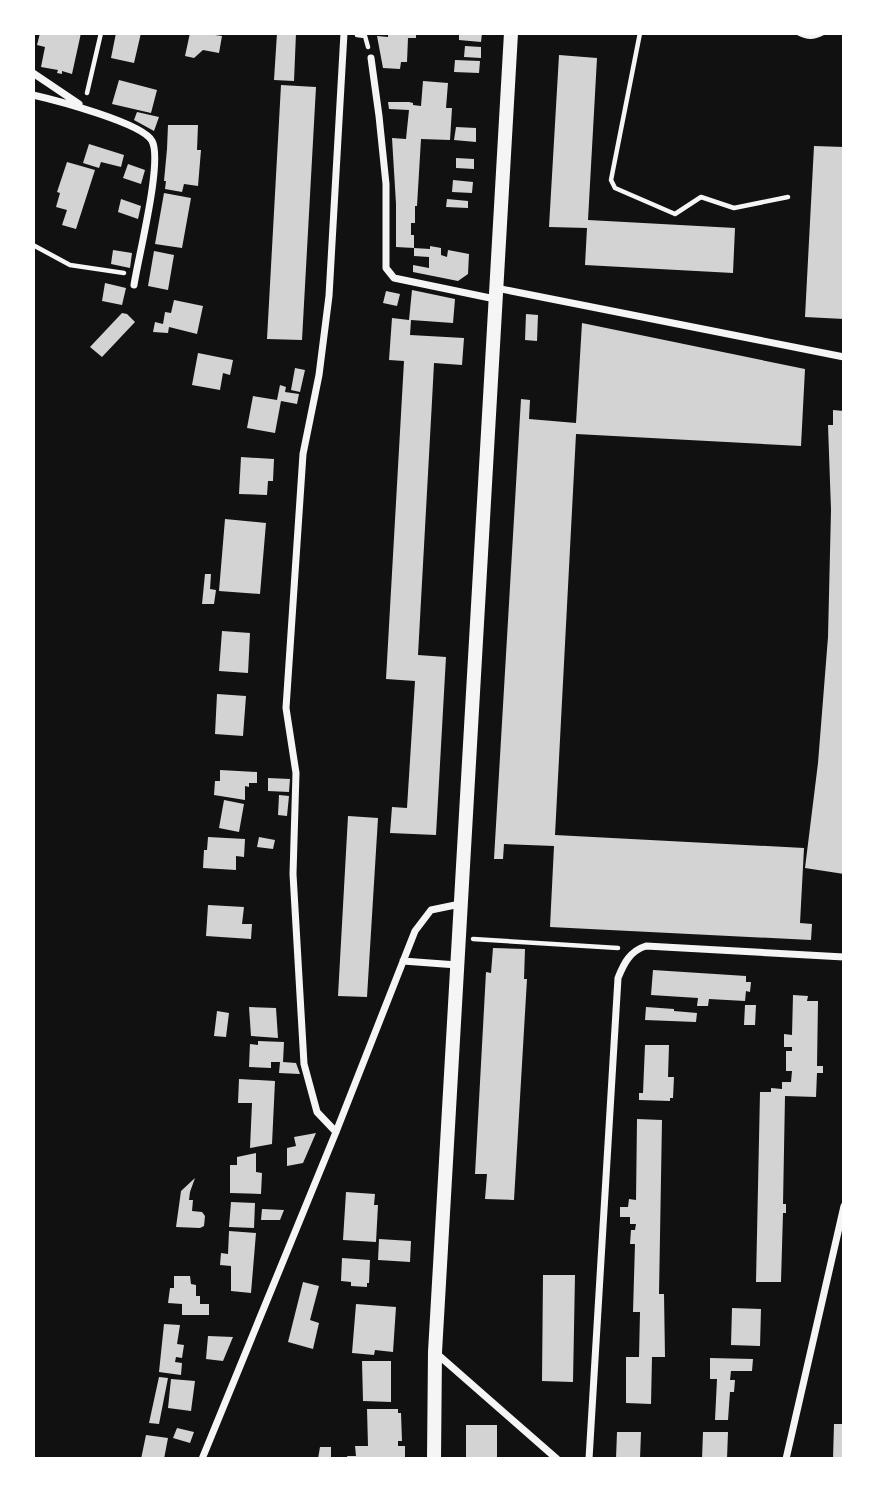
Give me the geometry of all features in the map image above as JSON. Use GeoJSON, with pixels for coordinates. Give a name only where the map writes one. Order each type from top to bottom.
{"type":"FeatureCollection","features":[{"type":"Feature","properties":{"kind":"main road"},"geometry":{"type":"LineString","coordinates":[[434,1459],[435,1352],[511,33]]}},
{"type":"Feature","properties":{"kind":"street"},"geometry":{"type":"LineString","coordinates":[[336,1132],[317,1112],[304,1064],[293,874],[296,773],[286,708],[303,454],[319,375],[329,296],[344,33]]}},
{"type":"Feature","properties":{"kind":"street"},"geometry":{"type":"LineString","coordinates":[[371,58],[386,184],[386,268],[394,278],[844,357]]}},
{"type":"Feature","properties":{"kind":"street"},"geometry":{"type":"LineString","coordinates":[[33,73],[83,107]]}},
{"type":"Feature","properties":{"kind":"street"},"geometry":{"type":"LineString","coordinates":[[33,95],[83,107],[141,131],[152,139],[155,174],[134,285]]}},
{"type":"Feature","properties":{"kind":"street"},"geometry":{"type":"LineString","coordinates":[[202,1459],[336,1132],[415,930],[431,910],[461,904]]}},
{"type":"Feature","properties":{"kind":"street"},"geometry":{"type":"LineString","coordinates":[[589,1459],[618,978],[625,962],[636,949],[646,946],[844,957]]}},
{"type":"Feature","properties":{"kind":"street"},"geometry":{"type":"LineString","coordinates":[[402,961],[457,965]]}},
{"type":"Feature","properties":{"kind":"street"},"geometry":{"type":"LineString","coordinates":[[786,1459],[844,1206]]}},
{"type":"Feature","properties":{"kind":"street"},"geometry":{"type":"LineString","coordinates":[[435,1352],[557,1459]]}},
{"type":"Feature","properties":{"kind":"path"},"geometry":{"type":"LineString","coordinates":[[83,107],[101,33]]}},
{"type":"Feature","properties":{"kind":"path"},"geometry":{"type":"LineString","coordinates":[[639,33],[611,180],[615,188],[675,214],[701,197],[734,208],[788,197]]}},
{"type":"Feature","properties":{"kind":"path"},"geometry":{"type":"LineString","coordinates":[[798,33],[815,38],[823,33]]}},
{"type":"Feature","properties":{"kind":"path"},"geometry":{"type":"LineString","coordinates":[[33,245],[70,265],[135,275]]}},
{"type":"Feature","properties":{"kind":"path"},"geometry":{"type":"LineString","coordinates":[[489,940],[613,947]]}},
{"type":"Feature","properties":{"kind":"building"},"geometry":{"type":"Polygon","coordinates":[[[40,33],[81,33],[72,74],[62,71],[62,74],[57,73],[58,70],[41,67],[45,47],[37,45],[40,33]]]}},
{"type":"Feature","properties":{"kind":"building"},"geometry":{"type":"Polygon","coordinates":[[[116,33],[141,33],[134,63],[111,58],[116,33]]]}},
{"type":"Feature","properties":{"kind":"building"},"geometry":{"type":"Polygon","coordinates":[[[190,33],[216,33],[215,35],[222,36],[219,53],[203,50],[194,58],[185,56],[190,33]]]}},
{"type":"Feature","properties":{"kind":"building"},"geometry":{"type":"Polygon","coordinates":[[[277,33],[296,33],[294,81],[274,80],[277,33]]]}},
{"type":"Feature","properties":{"kind":"building"},"geometry":{"type":"Polygon","coordinates":[[[388,33],[416,33],[416,38],[408,38],[407,62],[401,62],[400,69],[383,68],[377,36],[388,37],[388,33]]]}},
{"type":"Feature","properties":{"kind":"building"},"geometry":{"type":"Polygon","coordinates":[[[459,33],[482,33],[481,42],[459,40],[459,33]]]}},
{"type":"Feature","properties":{"kind":"building"},"geometry":{"type":"Polygon","coordinates":[[[465,46],[481,47],[481,58],[464,57],[465,46]]]}},
{"type":"Feature","properties":{"kind":"building"},"geometry":{"type":"Polygon","coordinates":[[[559,55],[597,58],[588,220],[735,228],[733,273],[585,265],[587,228],[549,227],[559,55]]]}},
{"type":"Feature","properties":{"kind":"building"},"geometry":{"type":"Polygon","coordinates":[[[455,60],[480,61],[479,73],[454,72],[455,60]]]}},
{"type":"Feature","properties":{"kind":"building"},"geometry":{"type":"Polygon","coordinates":[[[119,80],[157,90],[151,113],[112,104],[119,80]]]}},
{"type":"Feature","properties":{"kind":"building"},"geometry":{"type":"Polygon","coordinates":[[[423,81],[448,83],[446,108],[452,108],[450,140],[421,139],[415,223],[411,223],[414,248],[396,247],[392,138],[406,139],[409,110],[389,109],[388,102],[409,102],[421,106],[423,81]]]}},
{"type":"Feature","properties":{"kind":"building"},"geometry":{"type":"Polygon","coordinates":[[[281,85],[316,87],[302,340],[267,339],[281,85]]]}},
{"type":"Feature","properties":{"kind":"building"},"geometry":{"type":"Polygon","coordinates":[[[137,112],[159,117],[154,131],[134,120],[137,112]]]}},
{"type":"Feature","properties":{"kind":"building"},"geometry":{"type":"Polygon","coordinates":[[[168,125],[198,125],[197,150],[201,150],[198,186],[184,184],[182,192],[165,189],[168,125]]]}},
{"type":"Feature","properties":{"kind":"building"},"geometry":{"type":"Polygon","coordinates":[[[456,127],[476,128],[476,142],[454,140],[456,127]]]}},
{"type":"Feature","properties":{"kind":"building"},"geometry":{"type":"Polygon","coordinates":[[[89,144],[124,155],[121,167],[101,162],[99,168],[83,163],[89,144]]]}},
{"type":"Feature","properties":{"kind":"building"},"geometry":{"type":"Polygon","coordinates":[[[814,146],[844,147],[844,319],[805,317],[814,146]]]}},
{"type":"Feature","properties":{"kind":"building"},"geometry":{"type":"Polygon","coordinates":[[[456,158],[474,159],[474,169],[456,168],[456,158]]]}},
{"type":"Feature","properties":{"kind":"building"},"geometry":{"type":"Polygon","coordinates":[[[67,162],[95,170],[76,229],[62,225],[67,210],[56,207],[60,193],[57,192],[67,162]]]}},
{"type":"Feature","properties":{"kind":"building"},"geometry":{"type":"Polygon","coordinates":[[[128,164],[145,170],[141,184],[123,178],[128,164]]]}},
{"type":"Feature","properties":{"kind":"building"},"geometry":{"type":"Polygon","coordinates":[[[453,180],[473,182],[472,193],[452,192],[453,180]]]}},
{"type":"Feature","properties":{"kind":"building"},"geometry":{"type":"Polygon","coordinates":[[[164,193],[191,198],[182,248],[155,244],[164,193]]]}},
{"type":"Feature","properties":{"kind":"building"},"geometry":{"type":"Polygon","coordinates":[[[121,199],[141,206],[138,219],[118,212],[121,199]]]}},
{"type":"Feature","properties":{"kind":"building"},"geometry":{"type":"Polygon","coordinates":[[[447,199],[468,201],[468,208],[446,207],[447,199]]]}},
{"type":"Feature","properties":{"kind":"building"},"geometry":{"type":"Polygon","coordinates":[[[430,246],[441,248],[441,255],[447,257],[448,250],[469,254],[468,274],[458,281],[413,272],[413,265],[429,268],[429,257],[414,256],[414,248],[430,249],[430,246]]]}},
{"type":"Feature","properties":{"kind":"building"},"geometry":{"type":"Polygon","coordinates":[[[113,250],[132,253],[130,268],[111,264],[113,250]]]}},
{"type":"Feature","properties":{"kind":"building"},"geometry":{"type":"Polygon","coordinates":[[[154,251],[174,255],[168,290],[148,286],[154,251]]]}},
{"type":"Feature","properties":{"kind":"building"},"geometry":{"type":"Polygon","coordinates":[[[105,283],[126,288],[122,305],[102,301],[105,283]]]}},
{"type":"Feature","properties":{"kind":"building"},"geometry":{"type":"Polygon","coordinates":[[[412,290],[455,299],[453,323],[411,320],[410,335],[464,338],[462,365],[434,363],[418,655],[446,657],[436,835],[390,833],[392,807],[407,808],[415,681],[386,679],[404,361],[389,360],[392,318],[409,320],[412,290]]]}},
{"type":"Feature","properties":{"kind":"building"},"geometry":{"type":"Polygon","coordinates":[[[386,291],[400,294],[397,306],[383,303],[386,291]]]}},
{"type":"Feature","properties":{"kind":"building"},"geometry":{"type":"Polygon","coordinates":[[[174,300],[203,306],[197,334],[169,327],[168,333],[153,332],[155,322],[163,324],[165,312],[171,313],[174,300]]]}},
{"type":"Feature","properties":{"kind":"building"},"geometry":{"type":"Polygon","coordinates":[[[122,313],[135,322],[102,357],[90,347],[122,313]]]}},
{"type":"Feature","properties":{"kind":"building"},"geometry":{"type":"Polygon","coordinates":[[[526,314],[538,315],[537,341],[525,340],[526,314]]]}},
{"type":"Feature","properties":{"kind":"building"},"geometry":{"type":"Polygon","coordinates":[[[582,323],[805,369],[801,446],[576,434],[555,835],[804,848],[800,923],[812,924],[811,940],[550,927],[554,846],[504,844],[503,859],[494,859],[521,399],[530,400],[529,419],[576,423],[582,323]]]}},
{"type":"Feature","properties":{"kind":"building"},"geometry":{"type":"Polygon","coordinates":[[[198,353],[233,360],[230,375],[223,373],[220,390],[192,385],[198,353]]]}},
{"type":"Feature","properties":{"kind":"building"},"geometry":{"type":"Polygon","coordinates":[[[295,368],[305,370],[300,392],[291,390],[295,368]]]}},
{"type":"Feature","properties":{"kind":"building"},"geometry":{"type":"Polygon","coordinates":[[[280,385],[286,387],[285,392],[299,394],[297,404],[281,401],[275,433],[247,428],[253,396],[277,400],[280,385]]]}},
{"type":"Feature","properties":{"kind":"building"},"geometry":{"type":"Polygon","coordinates":[[[833,410],[844,411],[844,874],[805,868],[818,763],[828,637],[831,510],[828,425],[833,425],[833,410]]]}},
{"type":"Feature","properties":{"kind":"building"},"geometry":{"type":"Polygon","coordinates":[[[241,457],[274,459],[273,481],[268,481],[267,495],[239,494],[241,457]]]}},
{"type":"Feature","properties":{"kind":"building"},"geometry":{"type":"Polygon","coordinates":[[[225,519],[266,523],[260,594],[219,591],[225,519]]]}},
{"type":"Feature","properties":{"kind":"building"},"geometry":{"type":"Polygon","coordinates":[[[205,574],[211,574],[210,589],[216,590],[214,604],[202,604],[205,574]]]}},
{"type":"Feature","properties":{"kind":"building"},"geometry":{"type":"Polygon","coordinates":[[[222,631],[250,633],[248,673],[219,671],[222,631]]]}},
{"type":"Feature","properties":{"kind":"building"},"geometry":{"type":"Polygon","coordinates":[[[217,694],[246,696],[243,736],[215,734],[217,694]]]}},
{"type":"Feature","properties":{"kind":"building"},"geometry":{"type":"Polygon","coordinates":[[[220,770],[257,772],[257,783],[245,786],[245,800],[214,795],[215,781],[220,781],[220,770]]]}},
{"type":"Feature","properties":{"kind":"building"},"geometry":{"type":"Polygon","coordinates":[[[268,778],[290,779],[289,792],[268,791],[268,778]]]}},
{"type":"Feature","properties":{"kind":"building"},"geometry":{"type":"Polygon","coordinates":[[[279,795],[289,796],[287,816],[278,815],[279,795]]]}},
{"type":"Feature","properties":{"kind":"building"},"geometry":{"type":"Polygon","coordinates":[[[224,800],[244,804],[239,832],[219,828],[224,800]]]}},
{"type":"Feature","properties":{"kind":"building"},"geometry":{"type":"Polygon","coordinates":[[[348,816],[378,818],[367,997],[338,996],[348,816]]]}},
{"type":"Feature","properties":{"kind":"building"},"geometry":{"type":"Polygon","coordinates":[[[208,837],[245,839],[244,857],[236,856],[236,870],[203,868],[208,837]]]}},
{"type":"Feature","properties":{"kind":"building"},"geometry":{"type":"Polygon","coordinates":[[[259,837],[275,840],[273,849],[257,847],[259,837]]]}},
{"type":"Feature","properties":{"kind":"building"},"geometry":{"type":"Polygon","coordinates":[[[208,905],[244,907],[242,924],[252,924],[251,939],[206,936],[208,905]]]}},
{"type":"Feature","properties":{"kind":"building"},"geometry":{"type":"Polygon","coordinates":[[[493,948],[525,949],[524,979],[527,979],[514,1200],[485,1199],[487,1174],[475,1174],[486,972],[491,973],[493,948]]]}},
{"type":"Feature","properties":{"kind":"building"},"geometry":{"type":"Polygon","coordinates":[[[653,970],[746,976],[746,982],[751,982],[750,992],[746,991],[745,1001],[709,999],[708,1006],[697,1006],[698,998],[651,995],[653,970]]]}},
{"type":"Feature","properties":{"kind":"building"},"geometry":{"type":"Polygon","coordinates":[[[793,995],[808,996],[807,1001],[818,1001],[817,1066],[823,1066],[823,1073],[817,1073],[816,1097],[785,1096],[783,1204],[786,1204],[786,1213],[783,1213],[781,1282],[756,1282],[760,1092],[771,1092],[771,1088],[782,1089],[782,1082],[791,1082],[792,1071],[786,1071],[786,1051],[792,1051],[792,1047],[784,1047],[784,1034],[792,1035],[793,995]]]}},
{"type":"Feature","properties":{"kind":"building"},"geometry":{"type":"Polygon","coordinates":[[[745,1005],[756,1005],[755,1025],[744,1025],[745,1005]]]}},
{"type":"Feature","properties":{"kind":"building"},"geometry":{"type":"Polygon","coordinates":[[[249,1007],[276,1008],[278,1038],[251,1036],[249,1007]]]}},
{"type":"Feature","properties":{"kind":"building"},"geometry":{"type":"Polygon","coordinates":[[[646,1007],[697,1013],[696,1022],[645,1020],[646,1007]]]}},
{"type":"Feature","properties":{"kind":"building"},"geometry":{"type":"Polygon","coordinates":[[[217,1011],[229,1013],[226,1037],[214,1036],[217,1011]]]}},
{"type":"Feature","properties":{"kind":"building"},"geometry":{"type":"Polygon","coordinates":[[[258,1041],[284,1042],[283,1062],[296,1063],[300,1074],[279,1073],[280,1062],[271,1062],[271,1068],[249,1067],[250,1044],[258,1045],[258,1041]]]}},
{"type":"Feature","properties":{"kind":"building"},"geometry":{"type":"Polygon","coordinates":[[[645,1045],[669,1045],[668,1077],[674,1077],[673,1098],[670,1098],[670,1101],[639,1100],[639,1093],[643,1093],[645,1045]]]}},
{"type":"Feature","properties":{"kind":"building"},"geometry":{"type":"Polygon","coordinates":[[[239,1079],[275,1081],[272,1144],[250,1148],[252,1103],[238,1103],[239,1079]]]}},
{"type":"Feature","properties":{"kind":"building"},"geometry":{"type":"Polygon","coordinates":[[[637,1119],[662,1120],[659,1294],[664,1294],[665,1357],[652,1357],[651,1404],[626,1403],[626,1357],[639,1357],[640,1312],[633,1312],[635,1244],[630,1244],[631,1230],[635,1230],[636,1224],[630,1224],[630,1217],[620,1217],[620,1207],[628,1207],[629,1199],[636,1200],[637,1119]]]}},
{"type":"Feature","properties":{"kind":"building"},"geometry":{"type":"Polygon","coordinates":[[[316,1133],[303,1163],[287,1166],[287,1148],[296,1146],[294,1137],[316,1133]]]}},
{"type":"Feature","properties":{"kind":"building"},"geometry":{"type":"Polygon","coordinates":[[[256,1153],[256,1172],[262,1173],[261,1194],[230,1193],[230,1165],[237,1165],[237,1157],[256,1153]]]}},
{"type":"Feature","properties":{"kind":"building"},"geometry":{"type":"Polygon","coordinates":[[[195,1178],[189,1200],[193,1200],[192,1211],[202,1212],[205,1216],[204,1226],[176,1227],[181,1191],[195,1178]]]}},
{"type":"Feature","properties":{"kind":"building"},"geometry":{"type":"Polygon","coordinates":[[[346,1192],[375,1194],[374,1205],[378,1205],[376,1242],[343,1240],[346,1192]]]}},
{"type":"Feature","properties":{"kind":"building"},"geometry":{"type":"Polygon","coordinates":[[[231,1202],[255,1203],[254,1228],[229,1227],[231,1202]]]}},
{"type":"Feature","properties":{"kind":"building"},"geometry":{"type":"Polygon","coordinates":[[[262,1209],[284,1210],[280,1220],[261,1220],[262,1209]]]}},
{"type":"Feature","properties":{"kind":"building"},"geometry":{"type":"Polygon","coordinates":[[[229,1231],[256,1233],[251,1293],[231,1291],[231,1266],[220,1265],[221,1253],[228,1254],[229,1231]]]}},
{"type":"Feature","properties":{"kind":"building"},"geometry":{"type":"Polygon","coordinates":[[[379,1239],[411,1241],[410,1262],[378,1260],[379,1239]]]}},
{"type":"Feature","properties":{"kind":"building"},"geometry":{"type":"Polygon","coordinates":[[[342,1258],[370,1260],[367,1287],[351,1286],[351,1282],[341,1281],[342,1258]]]}},
{"type":"Feature","properties":{"kind":"building"},"geometry":{"type":"Polygon","coordinates":[[[543,1275],[575,1275],[573,1382],[542,1381],[543,1275]]]}},
{"type":"Feature","properties":{"kind":"building"},"geometry":{"type":"Polygon","coordinates":[[[174,1276],[190,1276],[191,1284],[196,1285],[196,1296],[200,1296],[200,1304],[209,1304],[209,1315],[182,1315],[182,1304],[168,1303],[170,1288],[174,1288],[174,1276]]]}},
{"type":"Feature","properties":{"kind":"building"},"geometry":{"type":"Polygon","coordinates":[[[303,1282],[319,1286],[310,1320],[319,1323],[313,1349],[288,1342],[303,1282]]]}},
{"type":"Feature","properties":{"kind":"building"},"geometry":{"type":"Polygon","coordinates":[[[356,1304],[396,1307],[393,1352],[375,1350],[374,1355],[352,1353],[356,1304]]]}},
{"type":"Feature","properties":{"kind":"building"},"geometry":{"type":"Polygon","coordinates":[[[732,1308],[761,1309],[760,1346],[731,1345],[732,1308]]]}},
{"type":"Feature","properties":{"kind":"building"},"geometry":{"type":"Polygon","coordinates":[[[164,1324],[180,1325],[177,1344],[184,1345],[182,1358],[176,1357],[175,1362],[182,1363],[181,1375],[159,1372],[164,1324]]]}},
{"type":"Feature","properties":{"kind":"building"},"geometry":{"type":"Polygon","coordinates":[[[208,1336],[233,1337],[223,1361],[206,1359],[208,1336]]]}},
{"type":"Feature","properties":{"kind":"building"},"geometry":{"type":"Polygon","coordinates":[[[710,1358],[753,1359],[752,1371],[731,1371],[730,1380],[735,1380],[734,1392],[730,1392],[728,1420],[715,1420],[717,1379],[710,1379],[710,1358]]]}},
{"type":"Feature","properties":{"kind":"building"},"geometry":{"type":"Polygon","coordinates":[[[362,1361],[391,1361],[391,1402],[363,1401],[362,1361]]]}},
{"type":"Feature","properties":{"kind":"building"},"geometry":{"type":"Polygon","coordinates":[[[159,1377],[168,1378],[159,1424],[149,1423],[159,1377]]]}},
{"type":"Feature","properties":{"kind":"building"},"geometry":{"type":"Polygon","coordinates":[[[171,1379],[195,1381],[191,1411],[168,1408],[171,1379]]]}},
{"type":"Feature","properties":{"kind":"building"},"geometry":{"type":"Polygon","coordinates":[[[367,1409],[398,1409],[398,1413],[401,1413],[402,1441],[398,1441],[398,1446],[405,1446],[405,1457],[348,1459],[347,1456],[356,1456],[355,1446],[368,1446],[367,1409]]]}},
{"type":"Feature","properties":{"kind":"building"},"geometry":{"type":"Polygon","coordinates":[[[834,1424],[844,1424],[844,1459],[833,1459],[834,1424]]]}},
{"type":"Feature","properties":{"kind":"building"},"geometry":{"type":"Polygon","coordinates":[[[466,1425],[497,1425],[497,1459],[466,1459],[466,1425]]]}},
{"type":"Feature","properties":{"kind":"building"},"geometry":{"type":"Polygon","coordinates":[[[177,1428],[194,1432],[190,1443],[173,1438],[177,1428]]]}},
{"type":"Feature","properties":{"kind":"building"},"geometry":{"type":"Polygon","coordinates":[[[617,1432],[641,1432],[640,1459],[616,1459],[617,1432]]]}},
{"type":"Feature","properties":{"kind":"building"},"geometry":{"type":"Polygon","coordinates":[[[703,1432],[728,1432],[727,1459],[702,1459],[703,1432]]]}},
{"type":"Feature","properties":{"kind":"building"},"geometry":{"type":"Polygon","coordinates":[[[146,1435],[168,1438],[164,1459],[141,1459],[146,1435]]]}},
{"type":"Feature","properties":{"kind":"building"},"geometry":{"type":"Polygon","coordinates":[[[320,1447],[331,1447],[331,1459],[318,1459],[320,1447]]]}}]}
